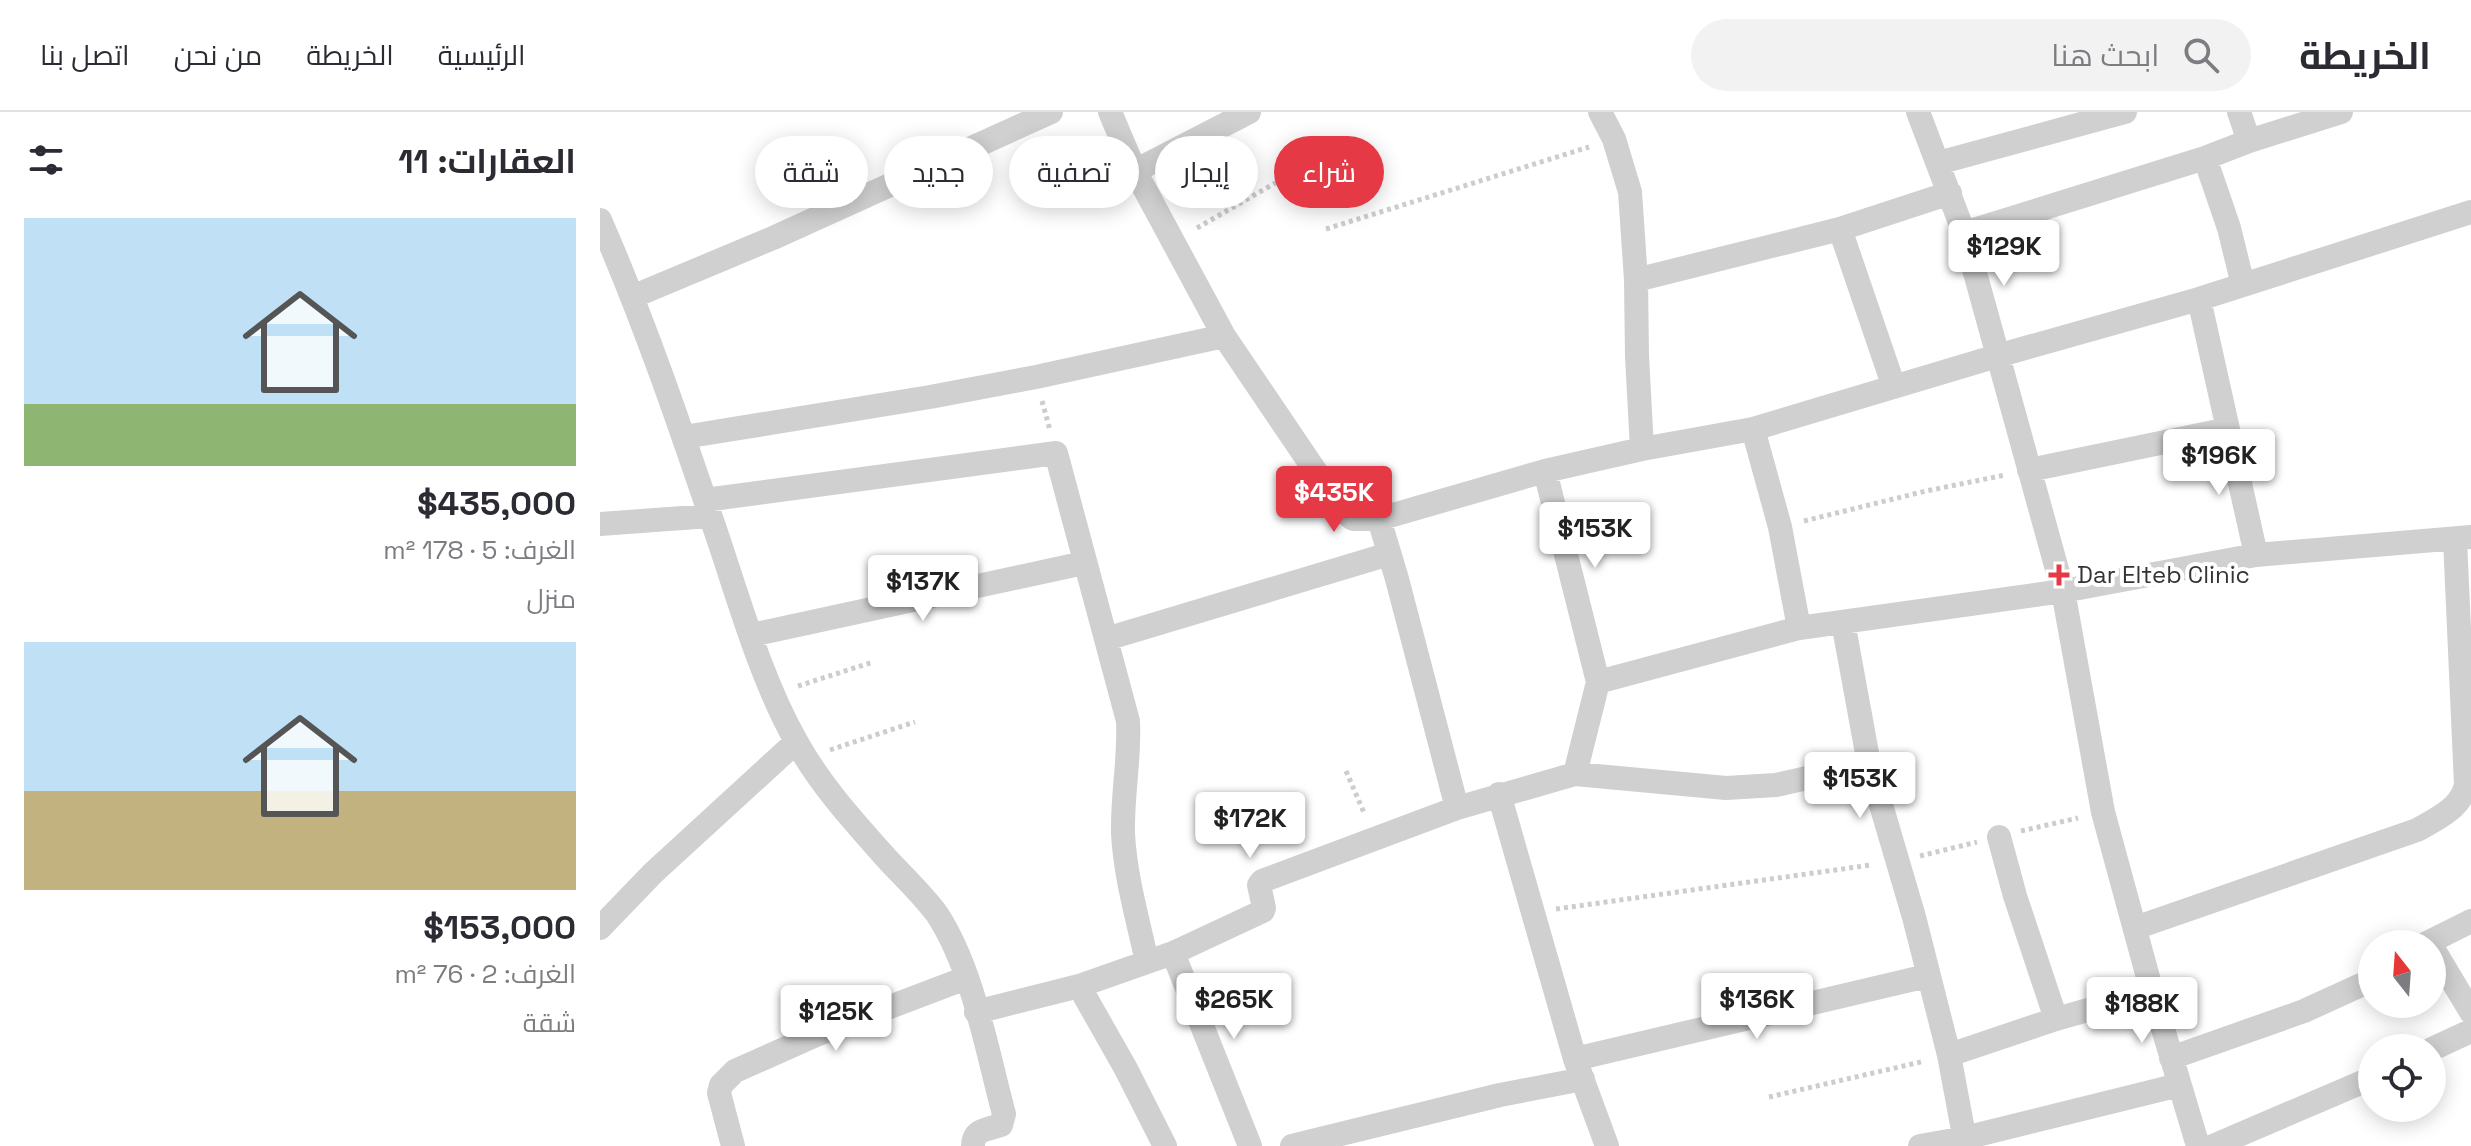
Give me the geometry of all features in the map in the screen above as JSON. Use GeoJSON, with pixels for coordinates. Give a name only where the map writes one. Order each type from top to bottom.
{"type":"FeatureCollection","features":[{"type":"Feature","properties":{"kind":"street"},"geometry":{"type":"LineString","coordinates":[[632,297],[802,225],[1051,112]]}},
{"type":"Feature","properties":{"kind":"street"},"geometry":{"type":"LineString","coordinates":[[1110,112],[1120,136]]}},
{"type":"Feature","properties":{"kind":"street"},"geometry":{"type":"LineString","coordinates":[[1139,169],[1249,112]]}},
{"type":"Feature","properties":{"kind":"street"},"geometry":{"type":"LineString","coordinates":[[1600,112],[1614,139],[1630,192],[1642,449]]}},
{"type":"Feature","properties":{"kind":"street"},"geometry":{"type":"LineString","coordinates":[[1918,112],[1964,233],[2063,591],[2103,812],[2198,1146]]}},
{"type":"Feature","properties":{"kind":"street"},"geometry":{"type":"LineString","coordinates":[[1938,163],[2125,112]]}},
{"type":"Feature","properties":{"kind":"street"},"geometry":{"type":"LineString","coordinates":[[2239,112],[2249,141]]}},
{"type":"Feature","properties":{"kind":"street"},"geometry":{"type":"LineString","coordinates":[[1964,233],[2341,112]]}},
{"type":"Feature","properties":{"kind":"street"},"geometry":{"type":"LineString","coordinates":[[2205,158],[2229,228],[2243,285]]}},
{"type":"Feature","properties":{"kind":"street"},"geometry":{"type":"LineString","coordinates":[[1139,179],[1224,336],[1341,509],[1353,519],[1379,519],[1545,471],[1753,429],[2199,299],[2471,212]]}},
{"type":"Feature","properties":{"kind":"street"},"geometry":{"type":"LineString","coordinates":[[1636,280],[1840,229],[1950,193]]}},
{"type":"Feature","properties":{"kind":"street"},"geometry":{"type":"LineString","coordinates":[[600,220],[607,252],[632,297],[684,437],[773,694],[801,750],[848,815],[934,911],[953,942],[976,1012],[1004,1119],[1001,1125],[976,1133],[973,1146]]}},
{"type":"Feature","properties":{"kind":"street"},"geometry":{"type":"LineString","coordinates":[[1840,229],[1894,387]]}},
{"type":"Feature","properties":{"kind":"street"},"geometry":{"type":"LineString","coordinates":[[2199,299],[2256,555]]}},
{"type":"Feature","properties":{"kind":"street"},"geometry":{"type":"LineString","coordinates":[[684,437],[930,397],[1224,336]]}},
{"type":"Feature","properties":{"kind":"street"},"geometry":{"type":"LineString","coordinates":[[1753,429],[1780,527],[1799,628]]}},
{"type":"Feature","properties":{"kind":"street"},"geometry":{"type":"LineString","coordinates":[[2029,470],[2228,429]]}},
{"type":"Feature","properties":{"kind":"street"},"geometry":{"type":"LineString","coordinates":[[600,524],[1056,453],[1128,721],[1124,841],[1147,962]]}},
{"type":"Feature","properties":{"kind":"street"},"geometry":{"type":"LineString","coordinates":[[1545,471],[1598,682],[1575,774]]}},
{"type":"Feature","properties":{"kind":"street"},"geometry":{"type":"LineString","coordinates":[[1379,519],[1457,808]]}},
{"type":"Feature","properties":{"kind":"street"},"geometry":{"type":"LineString","coordinates":[[1598,682],[1799,628],[2063,591],[2256,555],[2463,538],[2466,785],[2457,803],[2417,830],[2135,928]]}},
{"type":"Feature","properties":{"kind":"street"},"geometry":{"type":"LineString","coordinates":[[1106,639],[1389,554]]}},
{"type":"Feature","properties":{"kind":"street"},"geometry":{"type":"LineString","coordinates":[[752,635],[1084,563]]}},
{"type":"Feature","properties":{"kind":"street"},"geometry":{"type":"LineString","coordinates":[[1843,622],[1869,764],[1914,917],[1949,1055],[1965,1142]]}},
{"type":"Feature","properties":{"kind":"street"},"geometry":{"type":"LineString","coordinates":[[600,928],[653,873],[801,750]]}},
{"type":"Feature","properties":{"kind":"street"},"geometry":{"type":"LineString","coordinates":[[976,1012],[1079,986],[1173,953],[1261,912],[1264,909],[1259,888],[1262,881],[1499,794],[1575,774],[1726,788],[1776,785],[1869,764]]}},
{"type":"Feature","properties":{"kind":"street"},"geometry":{"type":"LineString","coordinates":[[1499,794],[1579,1069],[1607,1146]]}},
{"type":"Feature","properties":{"kind":"street"},"geometry":{"type":"LineString","coordinates":[[1999,837],[2056,1019]]}},
{"type":"Feature","properties":{"kind":"street"},"geometry":{"type":"LineString","coordinates":[[2446,935],[2471,921]]}},
{"type":"Feature","properties":{"kind":"street"},"geometry":{"type":"LineString","coordinates":[[1173,953],[1250,1146]]}},
{"type":"Feature","properties":{"kind":"street"},"geometry":{"type":"LineString","coordinates":[[2446,963],[2464,984],[2471,1012]]}},
{"type":"Feature","properties":{"kind":"street"},"geometry":{"type":"LineString","coordinates":[[1292,1146],[1500,1095],[1579,1069],[1927,976]]}},
{"type":"Feature","properties":{"kind":"street"},"geometry":{"type":"LineString","coordinates":[[733,1146],[719,1093],[721,1085],[735,1071],[816,1035],[966,978]]}},
{"type":"Feature","properties":{"kind":"street"},"geometry":{"type":"LineString","coordinates":[[1079,986],[1165,1146]]}},
{"type":"Feature","properties":{"kind":"street"},"geometry":{"type":"LineString","coordinates":[[2171,1058],[2304,1011],[2358,986]]}},
{"type":"Feature","properties":{"kind":"street"},"geometry":{"type":"LineString","coordinates":[[1949,1055],[2056,1019],[2152,992]]}},
{"type":"Feature","properties":{"kind":"street"},"geometry":{"type":"LineString","coordinates":[[2446,1043],[2471,1031]]}},
{"type":"Feature","properties":{"kind":"street"},"geometry":{"type":"LineString","coordinates":[[2213,1146],[2358,1084]]}},
{"type":"Feature","properties":{"kind":"street"},"geometry":{"type":"LineString","coordinates":[[1920,1146],[1965,1142],[2179,1085]]}},
{"type":"Feature","properties":{"kind":"path"},"geometry":{"type":"LineString","coordinates":[[1326,229],[1614,139]]}},
{"type":"Feature","properties":{"kind":"path"},"geometry":{"type":"LineString","coordinates":[[1172,243],[1274,184]]}},
{"type":"Feature","properties":{"kind":"path"},"geometry":{"type":"LineString","coordinates":[[1036,377],[1056,453]]}},
{"type":"Feature","properties":{"kind":"path"},"geometry":{"type":"LineString","coordinates":[[1780,527],[1926,491],[2029,470]]}},
{"type":"Feature","properties":{"kind":"path"},"geometry":{"type":"LineString","coordinates":[[773,694],[873,662]]}},
{"type":"Feature","properties":{"kind":"path"},"geometry":{"type":"LineString","coordinates":[[801,750],[915,722]]}},
{"type":"Feature","properties":{"kind":"path"},"geometry":{"type":"LineString","coordinates":[[1346,771],[1374,839]]}},
{"type":"Feature","properties":{"kind":"path"},"geometry":{"type":"LineString","coordinates":[[1532,913],[1897,861],[2103,812]]}},
{"type":"Feature","properties":{"kind":"path"},"geometry":{"type":"LineString","coordinates":[[1769,1097],[1949,1055]]}},
{"type":"Feature","properties":{"kind":"place","name":"Dar Elteb Clinic"},"geometry":{"type":"Point","coordinates":[2059,575]}}]}
